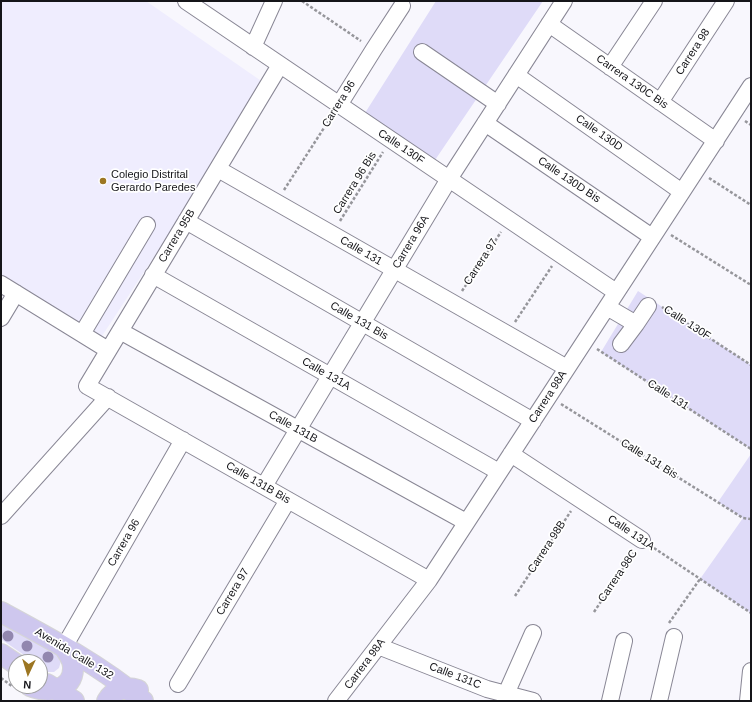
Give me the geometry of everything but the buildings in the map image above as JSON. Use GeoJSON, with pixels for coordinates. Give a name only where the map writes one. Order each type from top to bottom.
{"type":"FeatureCollection","features":[{"type":"Feature","properties":{"kind":"main road","name":"Avenida Calle 132"},"geometry":{"type":"LineString","coordinates":[[1,612],[64,646],[104,672],[144,701]]}},
{"type":"Feature","properties":{"kind":"main road"},"geometry":{"type":"LineString","coordinates":[[48,685],[63,686],[68,682],[73,672],[72,660],[64,646]]}},
{"type":"Feature","properties":{"kind":"main road"},"geometry":{"type":"LineString","coordinates":[[48,685],[74,701]]}},
{"type":"Feature","properties":{"kind":"main road"},"geometry":{"type":"LineString","coordinates":[[107,701],[112,694],[127,688],[144,691],[157,701]]}},
{"type":"Feature","properties":{"kind":"street","name":"Calle 130F"},"geometry":{"type":"LineString","coordinates":[[186,1],[616,292]]}},
{"type":"Feature","properties":{"kind":"street"},"geometry":{"type":"LineString","coordinates":[[253,47],[274,1]]}},
{"type":"Feature","properties":{"kind":"street","name":"Carrera 96A"},"geometry":{"type":"LineString","coordinates":[[264,486],[449,179],[564,1]]}},
{"type":"Feature","properties":{"kind":"street"},"geometry":{"type":"LineString","coordinates":[[610,67],[654,1]]}},
{"type":"Feature","properties":{"kind":"street","name":"Carrera 98"},"geometry":{"type":"LineString","coordinates":[[660,102],[726,1]]}},
{"type":"Feature","properties":{"kind":"street","name":"Carrera 96"},"geometry":{"type":"LineString","coordinates":[[339,105],[402,6]]}},
{"type":"Feature","properties":{"kind":"street","name":"Carrera 130C Bis"},"geometry":{"type":"LineString","coordinates":[[549,24],[716,141]]}},
{"type":"Feature","properties":{"kind":"street"},"geometry":{"type":"LineString","coordinates":[[422,52],[498,104]]}},
{"type":"Feature","properties":{"kind":"street","name":"Carrera 95B"},"geometry":{"type":"LineString","coordinates":[[87,386],[280,65]]}},
{"type":"Feature","properties":{"kind":"street","name":"Calle 130D"},"geometry":{"type":"LineString","coordinates":[[516,75],[682,192]]}},
{"type":"Feature","properties":{"kind":"street","name":"Carrera 98A"},"geometry":{"type":"LineString","coordinates":[[336,701],[428,580],[751,86]]}},
{"type":"Feature","properties":{"kind":"street","name":"Calle 130D Bis"},"geometry":{"type":"LineString","coordinates":[[485,124],[656,232]]}},
{"type":"Feature","properties":{"kind":"street","name":"Calle 131"},"geometry":{"type":"LineString","coordinates":[[218,169],[567,368]]}},
{"type":"Feature","properties":{"kind":"street","name":"Calle 131 Bis"},"geometry":{"type":"LineString","coordinates":[[186,221],[532,421]]}},
{"type":"Feature","properties":{"kind":"street"},"geometry":{"type":"LineString","coordinates":[[82,334],[147,225]]}},
{"type":"Feature","properties":{"kind":"street","name":"Calle 131A"},"geometry":{"type":"LineString","coordinates":[[153,275],[499,472]]}},
{"type":"Feature","properties":{"kind":"street"},"geometry":{"type":"LineString","coordinates":[[1,284],[108,350]]}},
{"type":"Feature","properties":{"kind":"street"},"geometry":{"type":"LineString","coordinates":[[1,318],[16,293]]}},
{"type":"Feature","properties":{"kind":"street"},"geometry":{"type":"LineString","coordinates":[[621,344],[653,305]]}},
{"type":"Feature","properties":{"kind":"street"},"geometry":{"type":"LineString","coordinates":[[607,307],[636,324]]}},
{"type":"Feature","properties":{"kind":"street","name":"Calle 131B"},"geometry":{"type":"LineString","coordinates":[[120,331],[466,522]]}},
{"type":"Feature","properties":{"kind":"street","name":"Calle 131B Bis"},"geometry":{"type":"LineString","coordinates":[[87,386],[428,580]]}},
{"type":"Feature","properties":{"kind":"street"},"geometry":{"type":"LineString","coordinates":[[1,516],[108,397]]}},
{"type":"Feature","properties":{"kind":"street","name":"Carrera 96"},"geometry":{"type":"LineString","coordinates":[[64,646],[183,440]]}},
{"type":"Feature","properties":{"kind":"street","name":"Calle 131A"},"geometry":{"type":"LineString","coordinates":[[511,454],[642,540]]}},
{"type":"Feature","properties":{"kind":"street","name":"Carrera 97"},"geometry":{"type":"LineString","coordinates":[[178,684],[288,500]]}},
{"type":"Feature","properties":{"kind":"street"},"geometry":{"type":"LineString","coordinates":[[659,701],[670,632]]}},
{"type":"Feature","properties":{"kind":"street"},"geometry":{"type":"LineString","coordinates":[[506,694],[534,633]]}},
{"type":"Feature","properties":{"kind":"street"},"geometry":{"type":"LineString","coordinates":[[610,701],[624,641]]}},
{"type":"Feature","properties":{"kind":"street","name":"Calle 131C"},"geometry":{"type":"LineString","coordinates":[[378,646],[482,695],[506,694],[533,701]]}},
{"type":"Feature","properties":{"kind":"street"},"geometry":{"type":"LineString","coordinates":[[748,701],[751,671]]}},
{"type":"Feature","properties":{"kind":"path"},"geometry":{"type":"LineString","coordinates":[[302,1],[374,49]]}},
{"type":"Feature","properties":{"kind":"path","name":"Carrera 96"},"geometry":{"type":"LineString","coordinates":[[277,202],[339,105]]}},
{"type":"Feature","properties":{"kind":"path","name":"Carrera 96 Bis"},"geometry":{"type":"LineString","coordinates":[[332,234],[391,140]]}},
{"type":"Feature","properties":{"kind":"path"},"geometry":{"type":"LineString","coordinates":[[696,170],[751,205]]}},
{"type":"Feature","properties":{"kind":"path","name":"Carrera 97"},"geometry":{"type":"LineString","coordinates":[[454,304],[509,220]]}},
{"type":"Feature","properties":{"kind":"path"},"geometry":{"type":"LineString","coordinates":[[656,232],[751,285]]}},
{"type":"Feature","properties":{"kind":"path"},"geometry":{"type":"LineString","coordinates":[[508,334],[560,254]]}},
{"type":"Feature","properties":{"kind":"path","name":"Calle 130F"},"geometry":{"type":"LineString","coordinates":[[653,305],[751,365]]}},
{"type":"Feature","properties":{"kind":"path","name":"Calle 131"},"geometry":{"type":"LineString","coordinates":[[584,342],[751,449]]}},
{"type":"Feature","properties":{"kind":"path","name":"Calle 131 Bis"},"geometry":{"type":"LineString","coordinates":[[548,396],[743,518],[751,519]]}},
{"type":"Feature","properties":{"kind":"path","name":"Carrera 98B"},"geometry":{"type":"LineString","coordinates":[[515,596],[579,499]]}},
{"type":"Feature","properties":{"kind":"path","name":"Calle 131A"},"geometry":{"type":"LineString","coordinates":[[642,540],[751,613]]}},
{"type":"Feature","properties":{"kind":"path","name":"Carrera 98C"},"geometry":{"type":"LineString","coordinates":[[594,612],[642,540]]}},
{"type":"Feature","properties":{"kind":"path"},"geometry":{"type":"LineString","coordinates":[[670,632],[700,579]]}},
{"type":"Feature","properties":{"kind":"shaded area","name":"Colegio Distrital Gerardo Paredes"},"geometry":{"type":"Polygon","coordinates":[[[1,1],[146,1],[267,85],[100,339],[1,276],[1,1]]]}},
{"type":"Feature","properties":{"kind":"shaded area"},"geometry":{"type":"Polygon","coordinates":[[[436,1],[543,1],[433,163],[365,113],[436,1]]]}},
{"type":"Feature","properties":{"kind":"shaded area"},"geometry":{"type":"Polygon","coordinates":[[[638,291],[751,365],[751,449],[601,352],[638,291]]]}},
{"type":"Feature","properties":{"kind":"shaded area"},"geometry":{"type":"Polygon","coordinates":[[[751,454],[751,613],[700,579],[743,518],[718,502],[751,454]]]}},
{"type":"Feature","properties":{"kind":"shaded area"},"geometry":{"type":"Polygon","coordinates":[[[1,624],[59,654],[61,661],[59,668],[54,672],[48,672],[48,654],[23,654],[1,639],[1,624]]]}},
{"type":"Feature","properties":{"kind":"place","name":"Colegio Distrital Gerardo Paredes"},"geometry":{"type":"Point","coordinates":[103,181]}}]}
